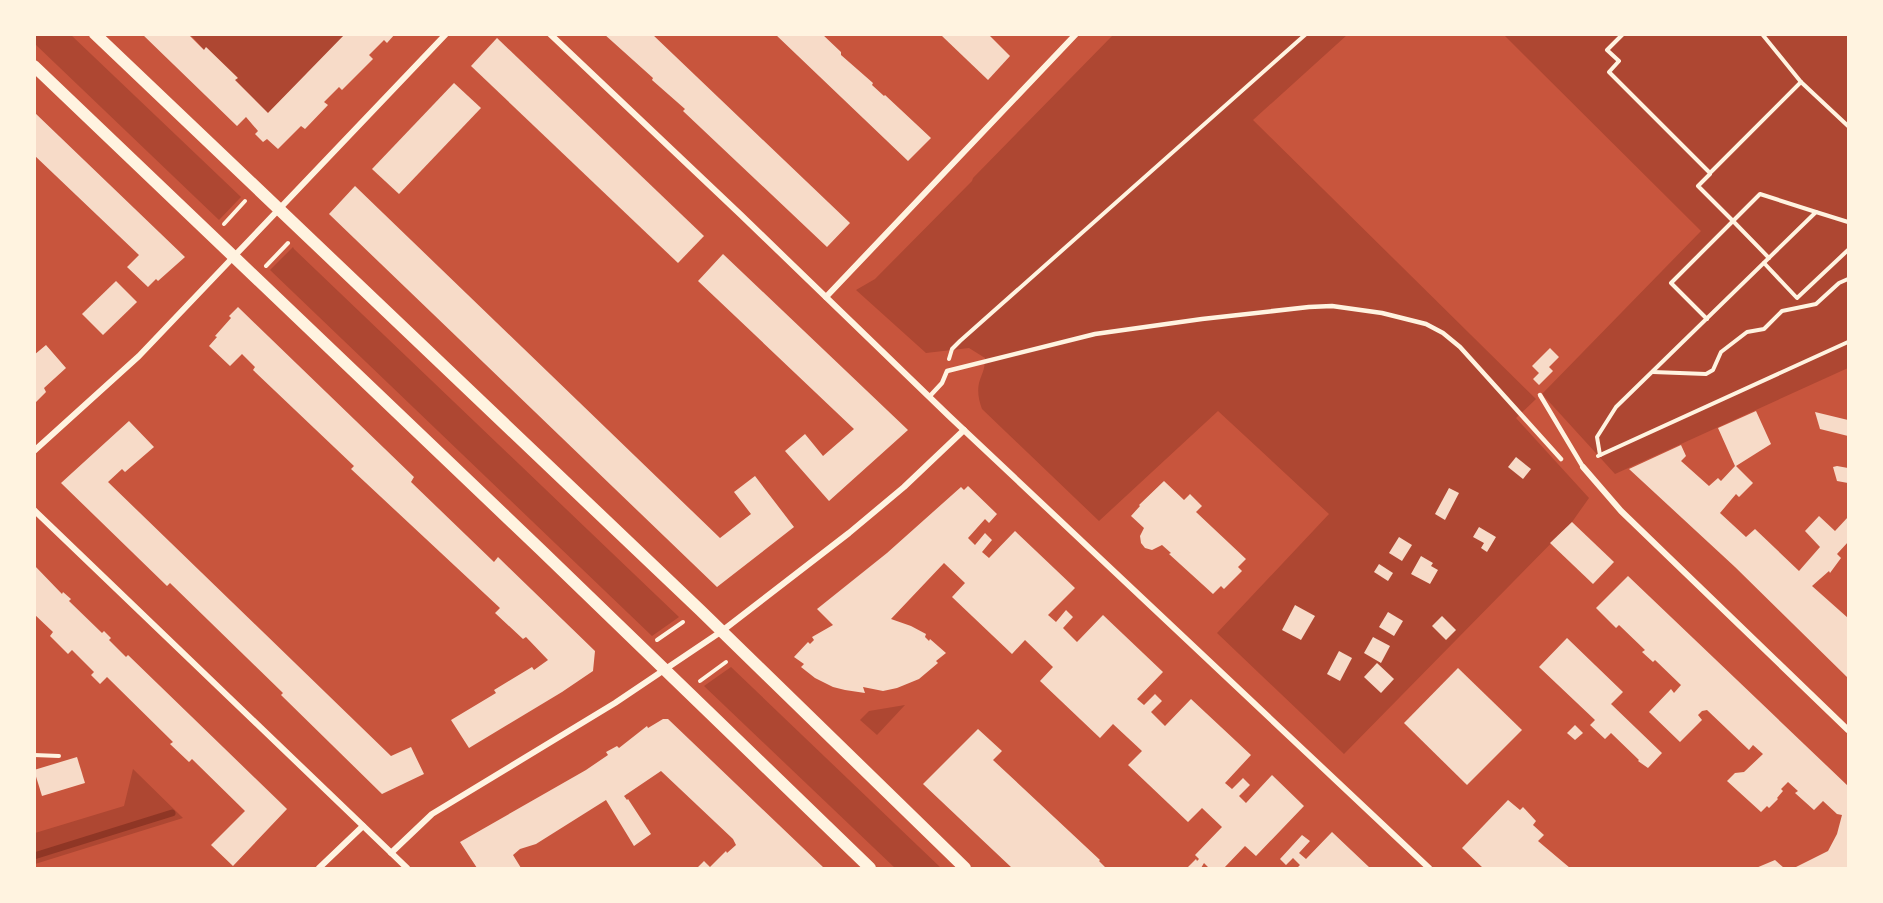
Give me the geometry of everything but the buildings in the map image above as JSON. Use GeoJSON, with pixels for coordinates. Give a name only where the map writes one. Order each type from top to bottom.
{"type":"FeatureCollection","features":[{"type":"Feature","properties":{"kind":"main road"},"geometry":{"type":"LineString","coordinates":[[95,34],[722,631],[965,868]]}},
{"type":"Feature","properties":{"kind":"main road"},"geometry":{"type":"LineString","coordinates":[[34,66],[870,868]]}},
{"type":"Feature","properties":{"kind":"street"},"geometry":{"type":"LineString","coordinates":[[34,451],[139,356],[446,34]]}},
{"type":"Feature","properties":{"kind":"street"},"geometry":{"type":"LineString","coordinates":[[550,34],[929,397],[1429,868]]}},
{"type":"Feature","properties":{"kind":"street"},"geometry":{"type":"LineString","coordinates":[[826,297],[1076,34]]}},
{"type":"Feature","properties":{"kind":"street"},"geometry":{"type":"LineString","coordinates":[[391,853],[432,814],[665,671],[722,631],[849,533],[904,487],[964,430]]}},
{"type":"Feature","properties":{"kind":"street"},"geometry":{"type":"LineString","coordinates":[[1583,467],[1621,511],[1848,730]]}},
{"type":"Feature","properties":{"kind":"street"},"geometry":{"type":"LineString","coordinates":[[34,510],[407,868]]}},
{"type":"Feature","properties":{"kind":"street"},"geometry":{"type":"LineString","coordinates":[[320,868],[363,826]]}},
{"type":"Feature","properties":{"kind":"lane"},"geometry":{"type":"LineString","coordinates":[[929,397],[942,383],[947,371],[1095,334],[1309,307],[1342,307],[1382,313],[1426,324],[1443,333],[1460,347],[1561,459]]}},
{"type":"Feature","properties":{"kind":"lane"},"geometry":{"type":"LineString","coordinates":[[1540,395],[1583,467]]}},
{"type":"Feature","properties":{"kind":"path"},"geometry":{"type":"LineString","coordinates":[[947,371],[950,355],[960,341],[1306,34]]}},
{"type":"Feature","properties":{"kind":"path"},"geometry":{"type":"LineString","coordinates":[[1623,34],[1607,50],[1619,61],[1609,72],[1710,173]]}},
{"type":"Feature","properties":{"kind":"path"},"geometry":{"type":"LineString","coordinates":[[1762,34],[1801,82],[1848,126]]}},
{"type":"Feature","properties":{"kind":"path"},"geometry":{"type":"LineString","coordinates":[[1769,258],[1698,186],[1801,82]]}},
{"type":"Feature","properties":{"kind":"path"},"geometry":{"type":"LineString","coordinates":[[1707,319],[1671,283],[1760,194],[1848,222]]}},
{"type":"Feature","properties":{"kind":"path"},"geometry":{"type":"LineString","coordinates":[[224,224],[245,201]]}},
{"type":"Feature","properties":{"kind":"path"},"geometry":{"type":"LineString","coordinates":[[1816,212],[1616,407],[1597,437],[1599,455],[1848,342]]}},
{"type":"Feature","properties":{"kind":"path"},"geometry":{"type":"LineString","coordinates":[[266,266],[288,243]]}},
{"type":"Feature","properties":{"kind":"path"},"geometry":{"type":"LineString","coordinates":[[1764,263],[1797,298],[1848,249]]}},
{"type":"Feature","properties":{"kind":"path"},"geometry":{"type":"LineString","coordinates":[[1652,372],[1706,374],[1713,370],[1721,352],[1747,332],[1764,329],[1782,311],[1816,304],[1839,283],[1848,279]]}},
{"type":"Feature","properties":{"kind":"path"},"geometry":{"type":"LineString","coordinates":[[657,640],[684,622]]}},
{"type":"Feature","properties":{"kind":"path"},"geometry":{"type":"LineString","coordinates":[[699,681],[726,662]]}},
{"type":"Feature","properties":{"kind":"path"},"geometry":{"type":"LineString","coordinates":[[34,755],[59,756]]}},
{"type":"Feature","properties":{"kind":"shaded area"},"geometry":{"type":"Polygon","coordinates":[[[190,34],[345,35],[268,113],[235,80],[237,77],[207,48],[204,50],[190,34]]]}},
{"type":"Feature","properties":{"kind":"shaded area"},"geometry":{"type":"Polygon","coordinates":[[[34,35],[71,35],[241,197],[219,220],[35,44],[34,35]]]}},
{"type":"Feature","properties":{"kind":"shaded area"},"geometry":{"type":"Polygon","coordinates":[[[1113,35],[1347,35],[1253,120],[1536,399],[1516,418],[1589,498],[1572,522],[1344,754],[1217,633],[1329,514],[1218,411],[1099,521],[982,409],[978,390],[985,358],[969,348],[926,353],[856,290],[875,279],[1113,35]]]}},
{"type":"Feature","properties":{"kind":"shaded area"},"geometry":{"type":"Polygon","coordinates":[[[1504,35],[1848,35],[1848,368],[1615,474],[1542,394],[1701,231],[1504,35]]]}},
{"type":"Feature","properties":{"kind":"shaded area"},"geometry":{"type":"Polygon","coordinates":[[[293,247],[679,617],[652,636],[270,270],[293,247]]]}},
{"type":"Feature","properties":{"kind":"shaded area"},"geometry":{"type":"Polygon","coordinates":[[[731,667],[941,868],[895,868],[704,686],[731,667]]]}},
{"type":"Feature","properties":{"kind":"shaded area"},"geometry":{"type":"Polygon","coordinates":[[[905,705],[877,735],[860,720],[869,711],[905,705]]]}},
{"type":"Feature","properties":{"kind":"shaded area"},"geometry":{"type":"Polygon","coordinates":[[[133,769],[183,818],[35,864],[35,833],[124,806],[133,769]]]}},
{"type":"Feature","properties":{"kind":"waterway"},"geometry":{"type":"LineString","coordinates":[[34,856],[172,813]]}}]}
